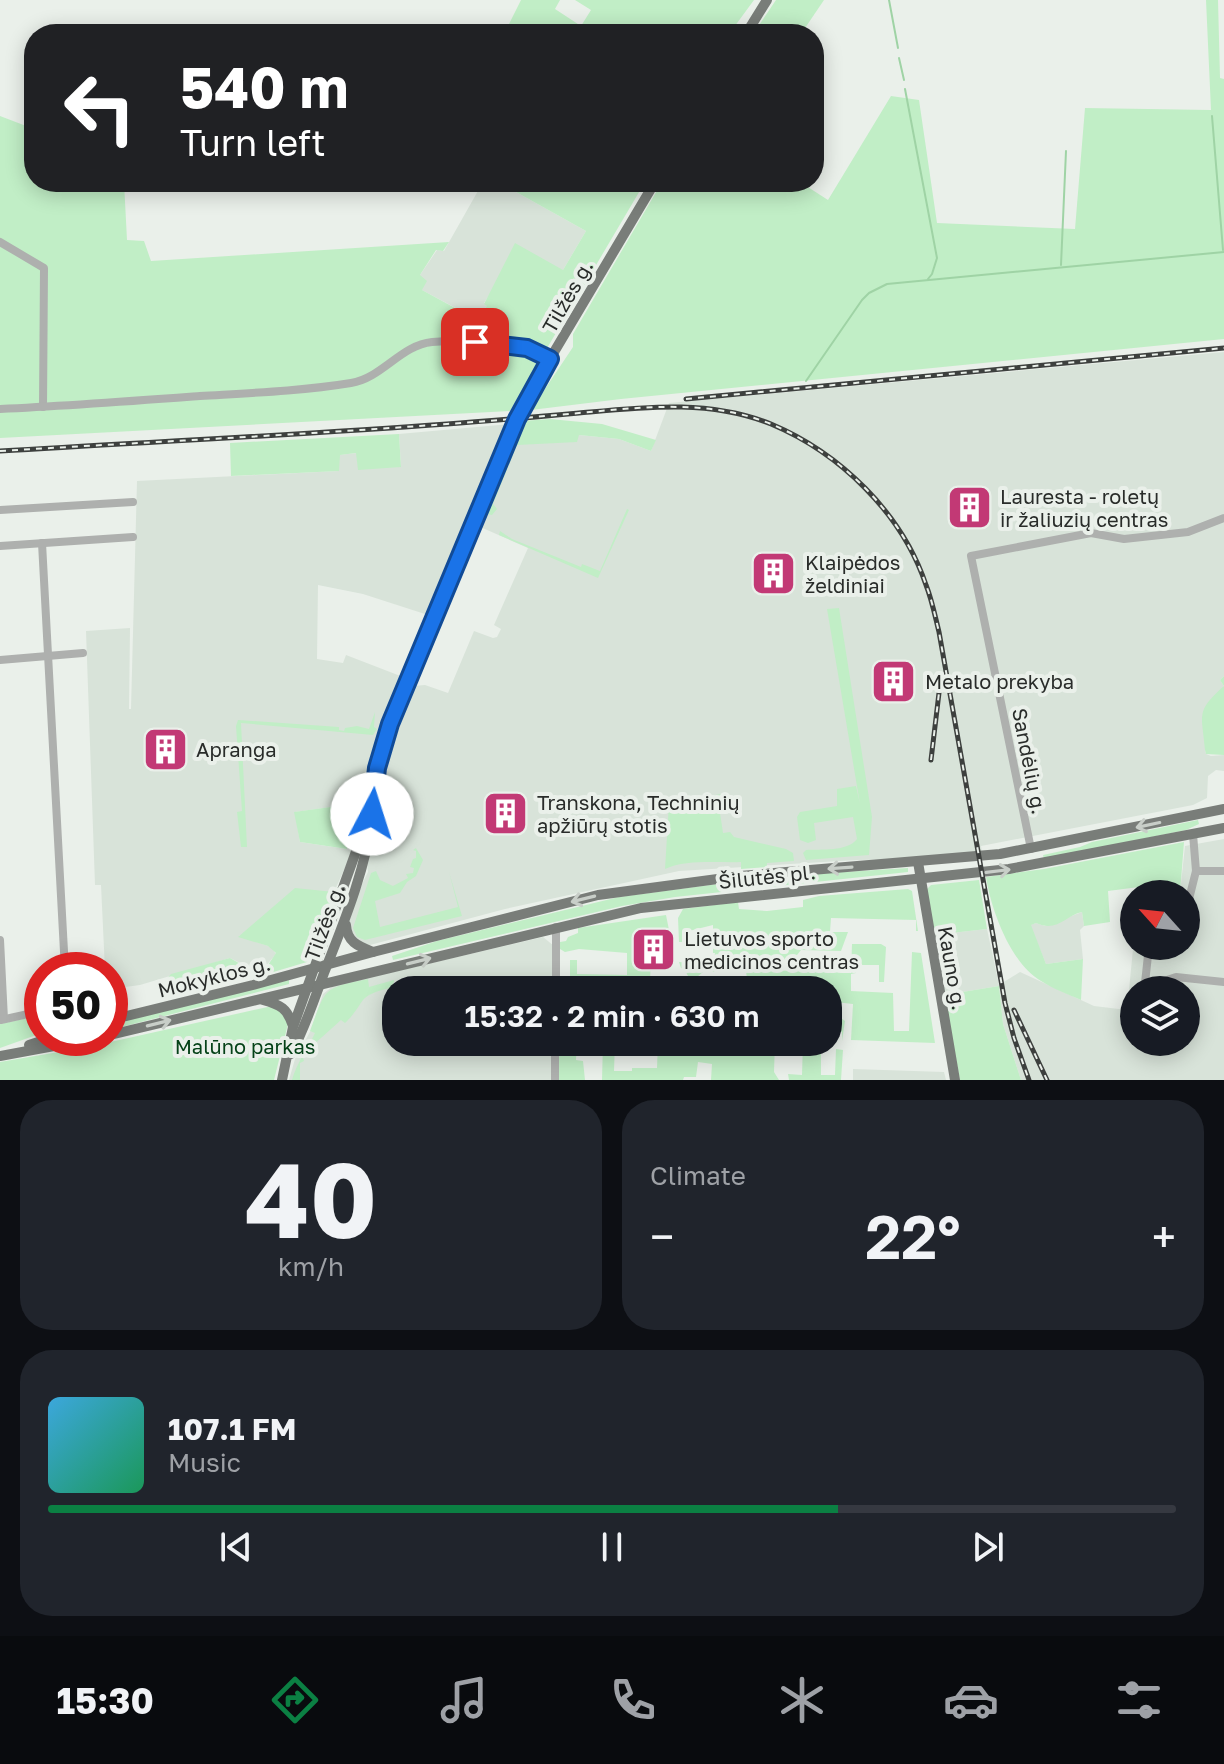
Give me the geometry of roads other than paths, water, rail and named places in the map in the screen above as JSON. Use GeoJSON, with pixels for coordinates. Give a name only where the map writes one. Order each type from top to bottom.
{"type":"FeatureCollection","features":[{"type":"Feature","properties":{"kind":"main road"},"geometry":{"type":"LineString","coordinates":[[752,24],[767,0]]}},
{"type":"Feature","properties":{"kind":"main road","name":"Tilžės g."},"geometry":{"type":"LineString","coordinates":[[282,1080],[293,1027],[348,877],[390,724],[519,415],[649,192]]}},
{"type":"Feature","properties":{"kind":"main road","name":"Tilžės g."},"geometry":{"type":"LineString","coordinates":[[286,1063],[302,1035],[346,922],[368,839],[373,786]]}},
{"type":"Feature","properties":{"kind":"main road","name":"Šilutės pl."},"geometry":{"type":"LineString","coordinates":[[327,966],[607,893],[740,876],[918,862],[1031,849],[1224,809]]}},
{"type":"Feature","properties":{"kind":"main road","name":"Šilutės pl."},"geometry":{"type":"LineString","coordinates":[[319,986],[641,908],[1034,865],[1224,828]]}},
{"type":"Feature","properties":{"kind":"main road"},"geometry":{"type":"LineString","coordinates":[[1031,849],[1034,865]]}},
{"type":"Feature","properties":{"kind":"main road","name":"Kauno g."},"geometry":{"type":"LineString","coordinates":[[918,862],[955,1080]]}},
{"type":"Feature","properties":{"kind":"main road"},"geometry":{"type":"LineString","coordinates":[[346,922],[346,935],[355,945],[373,952]]}},
{"type":"Feature","properties":{"kind":"main road","name":"Mokyklos g."},"geometry":{"type":"LineString","coordinates":[[128,1016],[327,966]]}},
{"type":"Feature","properties":{"kind":"main road","name":"Mokyklos g."},"geometry":{"type":"LineString","coordinates":[[128,1031],[319,986]]}},
{"type":"Feature","properties":{"kind":"main road"},"geometry":{"type":"LineString","coordinates":[[261,999],[284,1007],[293,1027]]}},
{"type":"Feature","properties":{"kind":"main road"},"geometry":{"type":"LineString","coordinates":[[0,1055],[24,1047]]}},
{"type":"Feature","properties":{"kind":"main road"},"geometry":{"type":"LineString","coordinates":[[0,1055],[24,1051]]}},
{"type":"Feature","properties":{"kind":"street"},"geometry":{"type":"LineString","coordinates":[[0,242],[44,268],[43,407]]}},
{"type":"Feature","properties":{"kind":"street"},"geometry":{"type":"LineString","coordinates":[[0,409],[353,383],[373,376],[417,346],[430,343],[512,345],[537,351],[550,359]]}},
{"type":"Feature","properties":{"kind":"street"},"geometry":{"type":"LineString","coordinates":[[0,510],[133,502]]}},
{"type":"Feature","properties":{"kind":"street","name":"Sandėlių g."},"geometry":{"type":"LineString","coordinates":[[1031,849],[971,556],[1091,533],[1124,539],[1188,532],[1224,518]]}},
{"type":"Feature","properties":{"kind":"street"},"geometry":{"type":"LineString","coordinates":[[0,546],[133,537]]}},
{"type":"Feature","properties":{"kind":"street"},"geometry":{"type":"LineString","coordinates":[[42,543],[64,952]]}},
{"type":"Feature","properties":{"kind":"street"},"geometry":{"type":"LineString","coordinates":[[0,660],[83,653]]}},
{"type":"Feature","properties":{"kind":"street"},"geometry":{"type":"LineString","coordinates":[[1193,834],[1194,880]]}},
{"type":"Feature","properties":{"kind":"street"},"geometry":{"type":"LineString","coordinates":[[1196,871],[1224,871]]}},
{"type":"Feature","properties":{"kind":"street"},"geometry":{"type":"LineString","coordinates":[[556,927],[556,976]]}},
{"type":"Feature","properties":{"kind":"street"},"geometry":{"type":"LineString","coordinates":[[0,940],[2,1020],[24,1015]]}},
{"type":"Feature","properties":{"kind":"street"},"geometry":{"type":"LineString","coordinates":[[1147,960],[1145,983],[1158,983],[1176,977],[1224,982]]}},
{"type":"Feature","properties":{"kind":"street"},"geometry":{"type":"LineString","coordinates":[[555,1056],[555,1080]]}},
{"type":"Feature","properties":{"kind":"waterway"},"geometry":{"type":"LineString","coordinates":[[889,0],[898,48]]}},
{"type":"Feature","properties":{"kind":"waterway"},"geometry":{"type":"LineString","coordinates":[[899,58],[904,80]]}},
{"type":"Feature","properties":{"kind":"waterway"},"geometry":{"type":"LineString","coordinates":[[905,89],[937,258],[928,279]]}},
{"type":"Feature","properties":{"kind":"waterway"},"geometry":{"type":"LineString","coordinates":[[1212,116],[1223,250]]}},
{"type":"Feature","properties":{"kind":"waterway"},"geometry":{"type":"LineString","coordinates":[[1061,265],[1066,151]]}},
{"type":"Feature","properties":{"kind":"waterway"},"geometry":{"type":"LineString","coordinates":[[806,381],[862,300],[887,284],[1224,252]]}},
{"type":"Feature","properties":{"kind":"railway"},"geometry":{"type":"LineString","coordinates":[[686,399],[1224,348]]}},
{"type":"Feature","properties":{"kind":"railway"},"geometry":{"type":"LineString","coordinates":[[0,451],[480,422],[652,407],[700,408],[748,416],[771,424],[821,451],[865,488],[885,510],[915,559],[928,591],[939,632],[1005,1003],[1029,1080]]}},
{"type":"Feature","properties":{"kind":"railway"},"geometry":{"type":"LineString","coordinates":[[931,760],[941,676]]}},
{"type":"Feature","properties":{"kind":"railway"},"geometry":{"type":"LineString","coordinates":[[1014,1010],[1047,1080]]}},
{"type":"Feature","properties":{"kind":"place","name":"Lauresta - roletų ir žaliuzių centras"},"geometry":{"type":"Point","coordinates":[969,508]}},
{"type":"Feature","properties":{"kind":"place","name":"Klaipėdos želdiniai"},"geometry":{"type":"Point","coordinates":[774,574]}},
{"type":"Feature","properties":{"kind":"place","name":"Metalo prekyba"},"geometry":{"type":"Point","coordinates":[894,681]}},
{"type":"Feature","properties":{"kind":"place","name":"Apranga"},"geometry":{"type":"Point","coordinates":[165,749]}},
{"type":"Feature","properties":{"kind":"place","name":"Transkona, Techninių apžiūrų stotis"},"geometry":{"type":"Point","coordinates":[506,813]}},
{"type":"Feature","properties":{"kind":"place","name":"Lietuvos sporto medicinos centras"},"geometry":{"type":"Point","coordinates":[653,949]}},
{"type":"Feature","properties":{"kind":"park label","name":"Malūno parkas"},"geometry":{"type":"Point","coordinates":[245,1046]}}]}
